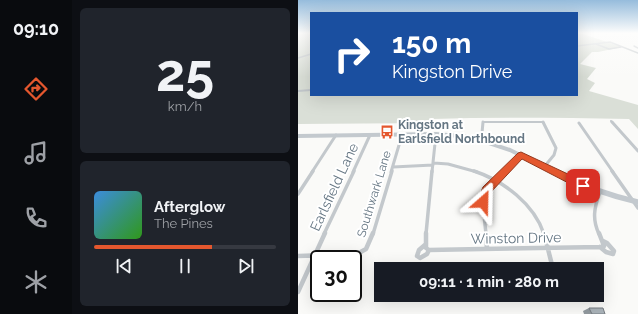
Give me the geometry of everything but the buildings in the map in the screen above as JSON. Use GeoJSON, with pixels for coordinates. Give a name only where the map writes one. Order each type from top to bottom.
{"type":"FeatureCollection","features":[{"type":"Feature","properties":{"kind":"main road"},"geometry":{"type":"LineString","coordinates":[[299,137],[436,134],[478,139],[498,144],[575,183],[636,202]]}},
{"type":"Feature","properties":{"kind":"street"},"geometry":{"type":"LineString","coordinates":[[605,48],[609,49],[618,48]]}},
{"type":"Feature","properties":{"kind":"street"},"geometry":{"type":"LineString","coordinates":[[625,48],[638,53]]}},
{"type":"Feature","properties":{"kind":"street"},"geometry":{"type":"LineString","coordinates":[[298,58],[310,54]]}},
{"type":"Feature","properties":{"kind":"street"},"geometry":{"type":"LineString","coordinates":[[298,91],[310,90]]}},
{"type":"Feature","properties":{"kind":"street"},"geometry":{"type":"LineString","coordinates":[[611,121],[638,151]]}},
{"type":"Feature","properties":{"kind":"street"},"geometry":{"type":"LineString","coordinates":[[478,139],[482,133],[483,122],[543,122],[556,148],[554,155],[544,167]]}},
{"type":"Feature","properties":{"kind":"street"},"geometry":{"type":"LineString","coordinates":[[579,123],[636,202],[638,208]]}},
{"type":"Feature","properties":{"kind":"street"},"geometry":{"type":"LineString","coordinates":[[429,250],[426,248],[426,244],[436,134]]}},
{"type":"Feature","properties":{"kind":"street"},"geometry":{"type":"LineString","coordinates":[[298,194],[336,135]]}},
{"type":"Feature","properties":{"kind":"street","name":"Earlsfield Lane"},"geometry":{"type":"LineString","coordinates":[[317,250],[370,135]]}},
{"type":"Feature","properties":{"kind":"street","name":"Southwark Lane"},"geometry":{"type":"LineString","coordinates":[[362,251],[366,249],[371,241],[402,135]]}},
{"type":"Feature","properties":{"kind":"street"},"geometry":{"type":"LineString","coordinates":[[487,249],[483,202],[486,190],[521,155]]}},
{"type":"Feature","properties":{"kind":"street"},"geometry":{"type":"LineString","coordinates":[[393,167],[434,164],[453,165],[472,170],[495,181],[527,204],[540,224],[551,262]]}},
{"type":"Feature","properties":{"kind":"street","name":"Winston Drive"},"geometry":{"type":"LineString","coordinates":[[426,244],[419,250],[417,256],[420,258],[423,257],[429,250],[547,248],[602,245],[592,214],[600,192]]}},
{"type":"Feature","properties":{"kind":"street"},"geometry":{"type":"LineString","coordinates":[[298,256],[310,256]]}},
{"type":"Feature","properties":{"kind":"street","name":"Earlsfield Lane"},"geometry":{"type":"LineString","coordinates":[[298,292],[310,265]]}},
{"type":"Feature","properties":{"kind":"shaded area"},"geometry":{"type":"Polygon","coordinates":[[[298,48],[310,48],[310,96],[578,96],[578,48],[619,48],[592,52],[580,64],[596,68],[587,79],[595,83],[589,91],[638,105],[638,129],[629,119],[457,118],[432,119],[432,123],[298,124],[298,48]]]}},
{"type":"Feature","properties":{"kind":"place","name":"Kingston at Earlsfield Northbound"},"geometry":{"type":"Point","coordinates":[387,132]}},
{"type":"Feature","properties":{"kind":"route"},"geometry":{"type":"LineString","coordinates":[[483,202],[486,190],[521,155],[583,186]]}}]}
